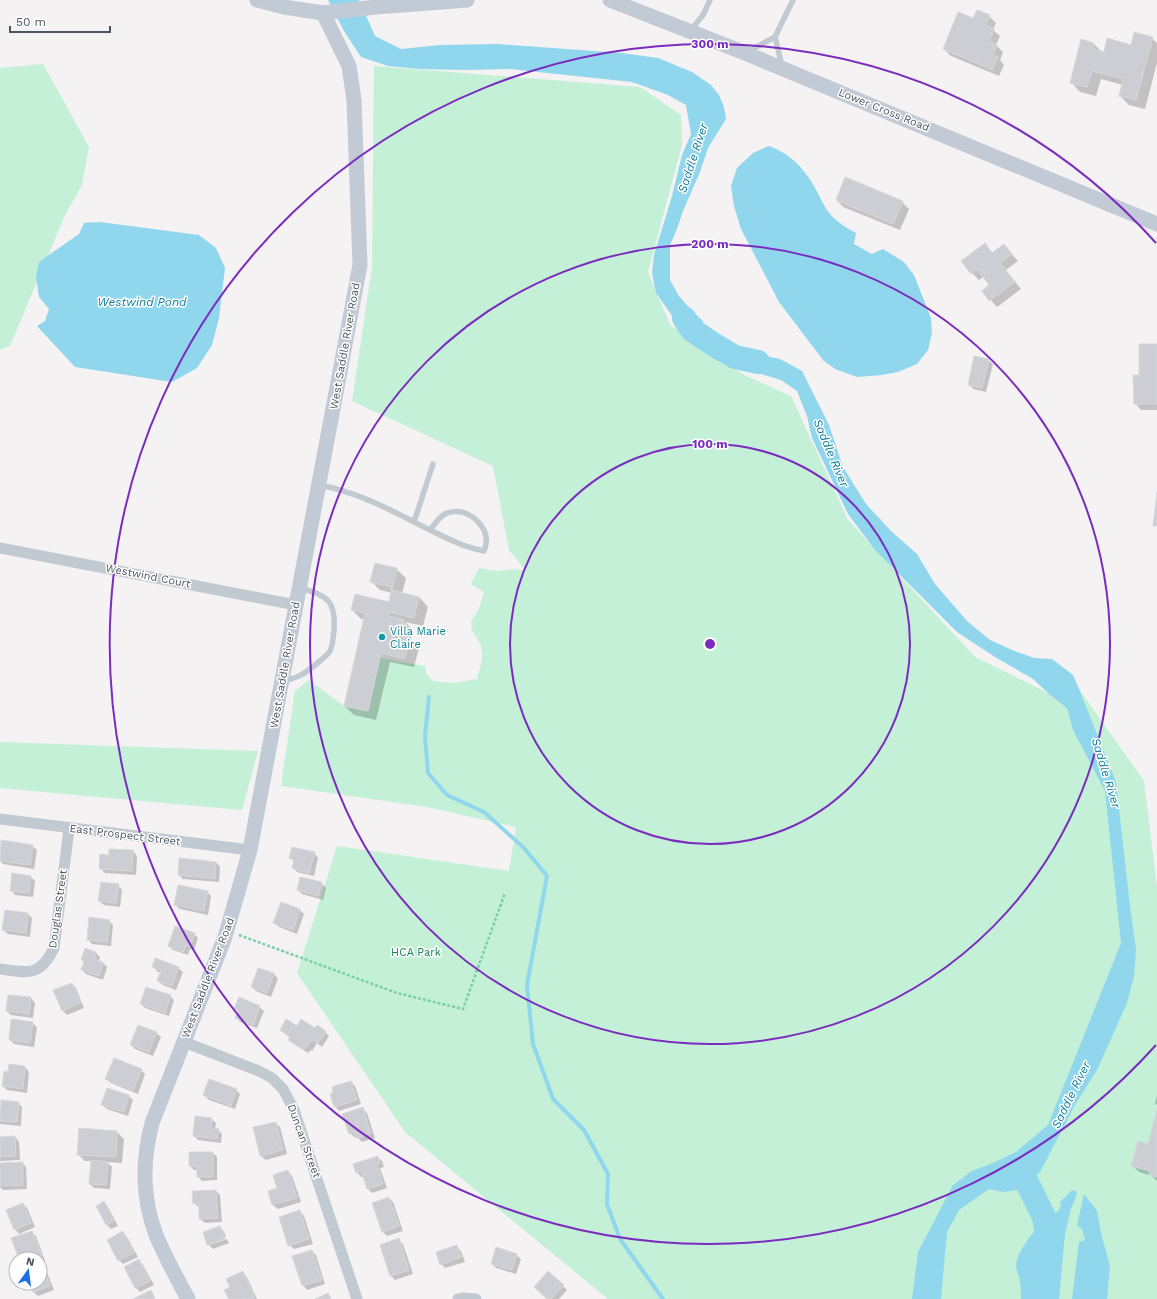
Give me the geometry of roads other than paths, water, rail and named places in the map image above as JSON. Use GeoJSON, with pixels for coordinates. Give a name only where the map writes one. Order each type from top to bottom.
{"type":"FeatureCollection","features":[{"type":"Feature","properties":{"kind":"street"},"geometry":{"type":"LineString","coordinates":[[257,0],[284,7],[327,13],[376,7],[467,0]]}},
{"type":"Feature","properties":{"kind":"street","name":"Lower Cross Road"},"geometry":{"type":"LineString","coordinates":[[610,0],[744,53],[1157,224]]}},
{"type":"Feature","properties":{"kind":"street","name":"West Saddle River Road"},"geometry":{"type":"LineString","coordinates":[[188,1299],[157,1236],[150,1214],[145,1192],[144,1168],[146,1145],[152,1123],[227,931],[250,850],[360,265],[352,81],[348,66],[327,13]]}},
{"type":"Feature","properties":{"kind":"street","name":"Westwind Court"},"geometry":{"type":"LineString","coordinates":[[0,548],[296,605]]}},
{"type":"Feature","properties":{"kind":"street","name":"East Prospect Street"},"geometry":{"type":"LineString","coordinates":[[0,819],[69,829],[250,850]]}},
{"type":"Feature","properties":{"kind":"street","name":"Douglas Street"},"geometry":{"type":"LineString","coordinates":[[0,969],[32,972],[42,966],[50,958],[56,943],[69,829]]}},
{"type":"Feature","properties":{"kind":"street","name":"Duncan Street"},"geometry":{"type":"LineString","coordinates":[[184,1042],[259,1070],[272,1078],[283,1089],[294,1110],[357,1299]]}},
{"type":"Feature","properties":{"kind":"street"},"geometry":{"type":"LineString","coordinates":[[458,1299],[476,1299]]}},
{"type":"Feature","properties":{"kind":"lane"},"geometry":{"type":"LineString","coordinates":[[690,31],[703,15],[710,0]]}},
{"type":"Feature","properties":{"kind":"lane"},"geometry":{"type":"LineString","coordinates":[[744,53],[775,37],[793,0]]}},
{"type":"Feature","properties":{"kind":"lane"},"geometry":{"type":"LineString","coordinates":[[775,37],[783,69]]}},
{"type":"Feature","properties":{"kind":"lane"},"geometry":{"type":"LineString","coordinates":[[414,522],[433,464]]}},
{"type":"Feature","properties":{"kind":"lane"},"geometry":{"type":"LineString","coordinates":[[319,485],[362,496],[430,530],[460,544],[484,551],[486,537],[484,531],[470,514],[459,511],[447,513],[437,520],[430,530]]}},
{"type":"Feature","properties":{"kind":"lane"},"geometry":{"type":"LineString","coordinates":[[282,682],[301,675],[318,662],[330,652],[333,640],[334,613],[328,599],[319,593],[299,587]]}},
{"type":"Feature","properties":{"kind":"water"},"geometry":{"type":"Polygon","coordinates":[[[328,0],[359,0],[375,36],[401,49],[440,45],[497,44],[622,53],[658,58],[692,72],[711,85],[719,95],[724,107],[726,119],[708,148],[700,172],[670,245],[670,280],[679,296],[703,321],[703,332],[708,344],[719,351],[731,354],[744,351],[780,359],[802,371],[829,425],[843,467],[866,504],[891,531],[917,554],[935,584],[967,621],[990,640],[1034,658],[1052,659],[1073,675],[1116,782],[1136,950],[1134,976],[1127,1003],[1097,1070],[1075,1105],[1040,1172],[1017,1190],[1004,1192],[989,1189],[959,1210],[947,1232],[941,1299],[912,1299],[918,1252],[953,1185],[972,1171],[1016,1152],[1048,1125],[1121,943],[1105,791],[1073,730],[1067,708],[1033,679],[995,657],[957,632],[875,550],[848,514],[812,438],[807,416],[797,391],[781,380],[716,360],[692,344],[656,293],[652,273],[654,255],[672,196],[682,155],[691,134],[686,105],[668,95],[632,82],[510,69],[420,69],[388,66],[361,57],[344,31],[328,0]]]}},
{"type":"Feature","properties":{"kind":"water"},"geometry":{"type":"Polygon","coordinates":[[[769,146],[789,157],[800,167],[810,179],[830,214],[840,223],[856,233],[854,244],[872,254],[883,249],[904,262],[914,275],[931,318],[932,333],[928,350],[917,364],[898,372],[857,377],[835,369],[823,360],[779,302],[741,229],[734,206],[731,186],[737,168],[753,153],[769,146]]]}},
{"type":"Feature","properties":{"kind":"water","name":"Westwind Pond"},"geometry":{"type":"Polygon","coordinates":[[[100,222],[199,235],[216,248],[225,268],[219,318],[212,345],[197,368],[172,382],[75,367],[37,326],[45,321],[49,309],[39,297],[36,277],[39,262],[79,234],[84,223],[100,222]]]}},
{"type":"Feature","properties":{"kind":"water"},"geometry":{"type":"Polygon","coordinates":[[[1075,1190],[1077,1194],[1071,1209],[1065,1234],[1059,1299],[1021,1299],[1020,1282],[1016,1265],[1019,1254],[1039,1225],[1057,1212],[1061,1206],[1060,1202],[1071,1191],[1075,1190]]]}},
{"type":"Feature","properties":{"kind":"water"},"geometry":{"type":"Polygon","coordinates":[[[1084,1194],[1097,1211],[1110,1266],[1107,1299],[1072,1299],[1079,1242],[1085,1240],[1082,1229],[1077,1225],[1084,1194]]]}},
{"type":"Feature","properties":{"kind":"waterway","name":"Saddle River"},"geometry":{"type":"LineString","coordinates":[[684,318],[692,330],[713,344],[735,357],[758,362]]}},
{"type":"Feature","properties":{"kind":"waterway"},"geometry":{"type":"LineString","coordinates":[[429,697],[425,736],[428,773],[447,795],[484,812],[524,848],[547,876],[527,985],[533,1044],[553,1099],[584,1130],[608,1174],[607,1204],[620,1239],[663,1299]]}},
{"type":"Feature","properties":{"kind":"waterway","name":"Saddle River"},"geometry":{"type":"LineString","coordinates":[[1035,1156],[1022,1172],[1044,1217],[1049,1252],[1040,1299]]}},
{"type":"Feature","properties":{"kind":"place","name":"Villa Marie Claire"},"geometry":{"type":"Point","coordinates":[382,637]}},
{"type":"Feature","properties":{"kind":"park label","name":"HCA Park"},"geometry":{"type":"Point","coordinates":[416,952]}}]}
